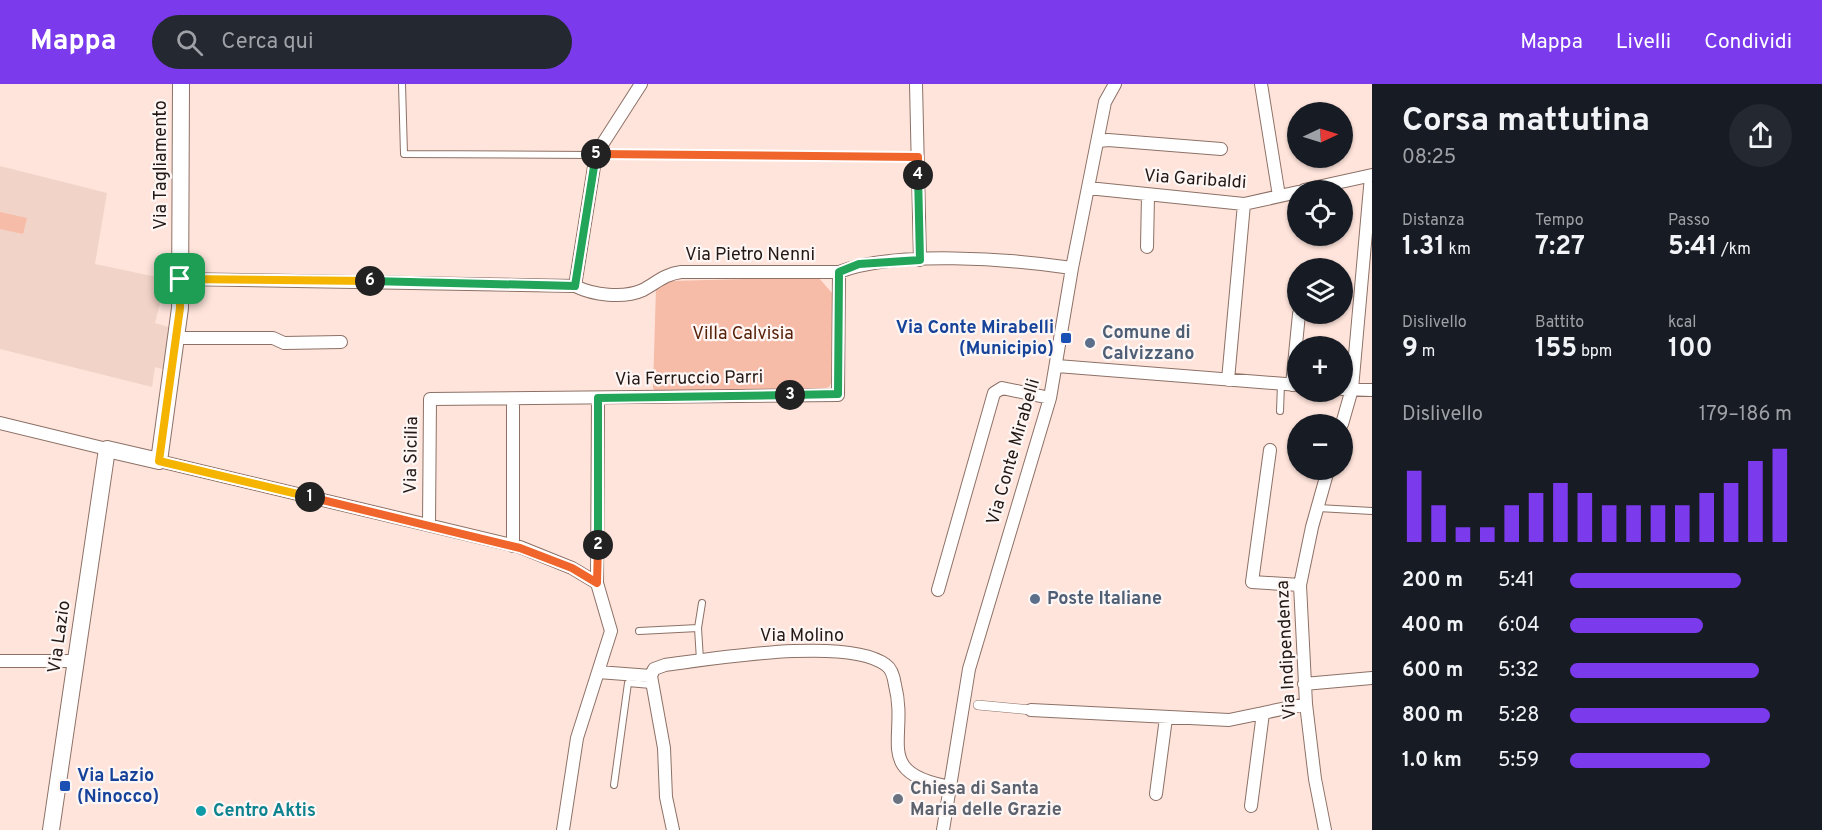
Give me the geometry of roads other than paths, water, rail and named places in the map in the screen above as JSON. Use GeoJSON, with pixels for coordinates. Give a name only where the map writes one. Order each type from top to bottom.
{"type":"FeatureCollection","features":[{"type":"Feature","properties":{"kind":"main road","name":"Via Tagliamento"},"geometry":{"type":"LineString","coordinates":[[159,461],[176,338],[180,279],[181,84]]}},
{"type":"Feature","properties":{"kind":"main road"},"geometry":{"type":"LineString","coordinates":[[107,449],[159,461]]}},
{"type":"Feature","properties":{"kind":"main road","name":"Via Lazio"},"geometry":{"type":"LineString","coordinates":[[51,830],[107,449]]}},
{"type":"Feature","properties":{"kind":"street"},"geometry":{"type":"LineString","coordinates":[[575,286],[596,154],[641,84]]}},
{"type":"Feature","properties":{"kind":"street"},"geometry":{"type":"LineString","coordinates":[[916,84],[920,260]]}},
{"type":"Feature","properties":{"kind":"street","name":"Via Conte Mirabelli"},"geometry":{"type":"LineString","coordinates":[[943,830],[970,704],[969,669],[981,622],[1050,398],[1072,268],[1105,102],[1115,84]]}},
{"type":"Feature","properties":{"kind":"street"},"geometry":{"type":"LineString","coordinates":[[1261,84],[1279,196]]}},
{"type":"Feature","properties":{"kind":"street"},"geometry":{"type":"LineString","coordinates":[[1099,141],[1221,149]]}},
{"type":"Feature","properties":{"kind":"street"},"geometry":{"type":"LineString","coordinates":[[1353,180],[1372,176],[1353,338]]}},
{"type":"Feature","properties":{"kind":"street","name":"Via Garibaldi"},"geometry":{"type":"LineString","coordinates":[[1088,188],[1244,204],[1287,194]]}},
{"type":"Feature","properties":{"kind":"street"},"geometry":{"type":"LineString","coordinates":[[1147,247],[1148,195]]}},
{"type":"Feature","properties":{"kind":"street"},"geometry":{"type":"LineString","coordinates":[[1228,380],[1244,204]]}},
{"type":"Feature","properties":{"kind":"street","name":"Via Pietro Nenni"},"geometry":{"type":"LineString","coordinates":[[180,279],[575,286],[594,294],[632,293],[670,274],[681,272],[839,272],[859,264],[920,260],[994,261],[1072,268]]}},
{"type":"Feature","properties":{"kind":"street","name":"Via Ferruccio Parri"},"geometry":{"type":"LineString","coordinates":[[598,398],[838,394],[839,272]]}},
{"type":"Feature","properties":{"kind":"street"},"geometry":{"type":"LineString","coordinates":[[176,338],[273,338],[284,343],[341,342]]}},
{"type":"Feature","properties":{"kind":"street"},"geometry":{"type":"LineString","coordinates":[[1057,366],[1287,385]]}},
{"type":"Feature","properties":{"kind":"street"},"geometry":{"type":"LineString","coordinates":[[938,590],[994,393],[1002,388],[1050,398]]}},
{"type":"Feature","properties":{"kind":"street"},"geometry":{"type":"LineString","coordinates":[[1353,389],[1372,390]]}},
{"type":"Feature","properties":{"kind":"street"},"geometry":{"type":"LineString","coordinates":[[513,546],[515,401],[598,398],[597,583],[611,631],[577,738],[563,830]]}},
{"type":"Feature","properties":{"kind":"street","name":"Via Sicilia"},"geometry":{"type":"LineString","coordinates":[[429,525],[430,399],[515,401]]}},
{"type":"Feature","properties":{"kind":"street"},"geometry":{"type":"LineString","coordinates":[[0,423],[107,449]]}},
{"type":"Feature","properties":{"kind":"street"},"geometry":{"type":"LineString","coordinates":[[1270,450],[1252,582],[1300,585]]}},
{"type":"Feature","properties":{"kind":"street"},"geometry":{"type":"LineString","coordinates":[[159,461],[513,546],[572,568],[597,583]]}},
{"type":"Feature","properties":{"kind":"street","name":"Via Indipendenza"},"geometry":{"type":"LineString","coordinates":[[1325,480],[1300,585],[1306,704],[1314,779],[1325,830]]}},
{"type":"Feature","properties":{"kind":"street","name":"Via Molino"},"geometry":{"type":"LineString","coordinates":[[651,680],[654,669],[665,665],[700,660],[813,651],[862,655],[876,659],[891,670],[896,689],[899,708],[896,743],[899,758],[915,778],[951,787]]}},
{"type":"Feature","properties":{"kind":"street"},"geometry":{"type":"LineString","coordinates":[[0,661],[76,661]]}},
{"type":"Feature","properties":{"kind":"street"},"geometry":{"type":"LineString","coordinates":[[598,672],[651,680],[664,748],[666,796],[673,830]]}},
{"type":"Feature","properties":{"kind":"street"},"geometry":{"type":"LineString","coordinates":[[1304,684],[1372,678]]}},
{"type":"Feature","properties":{"kind":"street"},"geometry":{"type":"LineString","coordinates":[[970,704],[1031,710],[1229,720],[1306,704]]}},
{"type":"Feature","properties":{"kind":"street"},"geometry":{"type":"LineString","coordinates":[[1251,806],[1263,713]]}},
{"type":"Feature","properties":{"kind":"street"},"geometry":{"type":"LineString","coordinates":[[1156,794],[1166,718]]}},
{"type":"Feature","properties":{"kind":"lane"},"geometry":{"type":"LineString","coordinates":[[402,84],[404,154],[918,157]]}},
{"type":"Feature","properties":{"kind":"lane"},"geometry":{"type":"LineString","coordinates":[[1280,411],[1287,393]]}},
{"type":"Feature","properties":{"kind":"lane"},"geometry":{"type":"LineString","coordinates":[[1317,508],[1372,511]]}},
{"type":"Feature","properties":{"kind":"lane"},"geometry":{"type":"LineString","coordinates":[[700,660],[698,628],[702,603]]}},
{"type":"Feature","properties":{"kind":"lane"},"geometry":{"type":"LineString","coordinates":[[639,631],[698,628]]}},
{"type":"Feature","properties":{"kind":"lane"},"geometry":{"type":"LineString","coordinates":[[614,785],[628,683],[651,680]]}},
{"type":"Feature","properties":{"kind":"place","name":"Via Conte Mirabelli (Municipio)"},"geometry":{"type":"Point","coordinates":[1066,338]}},
{"type":"Feature","properties":{"kind":"place","name":"Comune di Calvizzano"},"geometry":{"type":"Point","coordinates":[1090,343]}},
{"type":"Feature","properties":{"kind":"place","name":"Poste Italiane"},"geometry":{"type":"Point","coordinates":[1035,599]}},
{"type":"Feature","properties":{"kind":"place","name":"Via Lazio (Ninocco)"},"geometry":{"type":"Point","coordinates":[65,786]}},
{"type":"Feature","properties":{"kind":"place","name":"Chiesa di Santa Maria delle Grazie"},"geometry":{"type":"Point","coordinates":[898,799]}},
{"type":"Feature","properties":{"kind":"place","name":"Centro Aktis"},"geometry":{"type":"Point","coordinates":[201,811]}},
{"type":"Feature","properties":{"kind":"park label","name":"Villa Calvisia"},"geometry":{"type":"Point","coordinates":[743,334]}}]}
